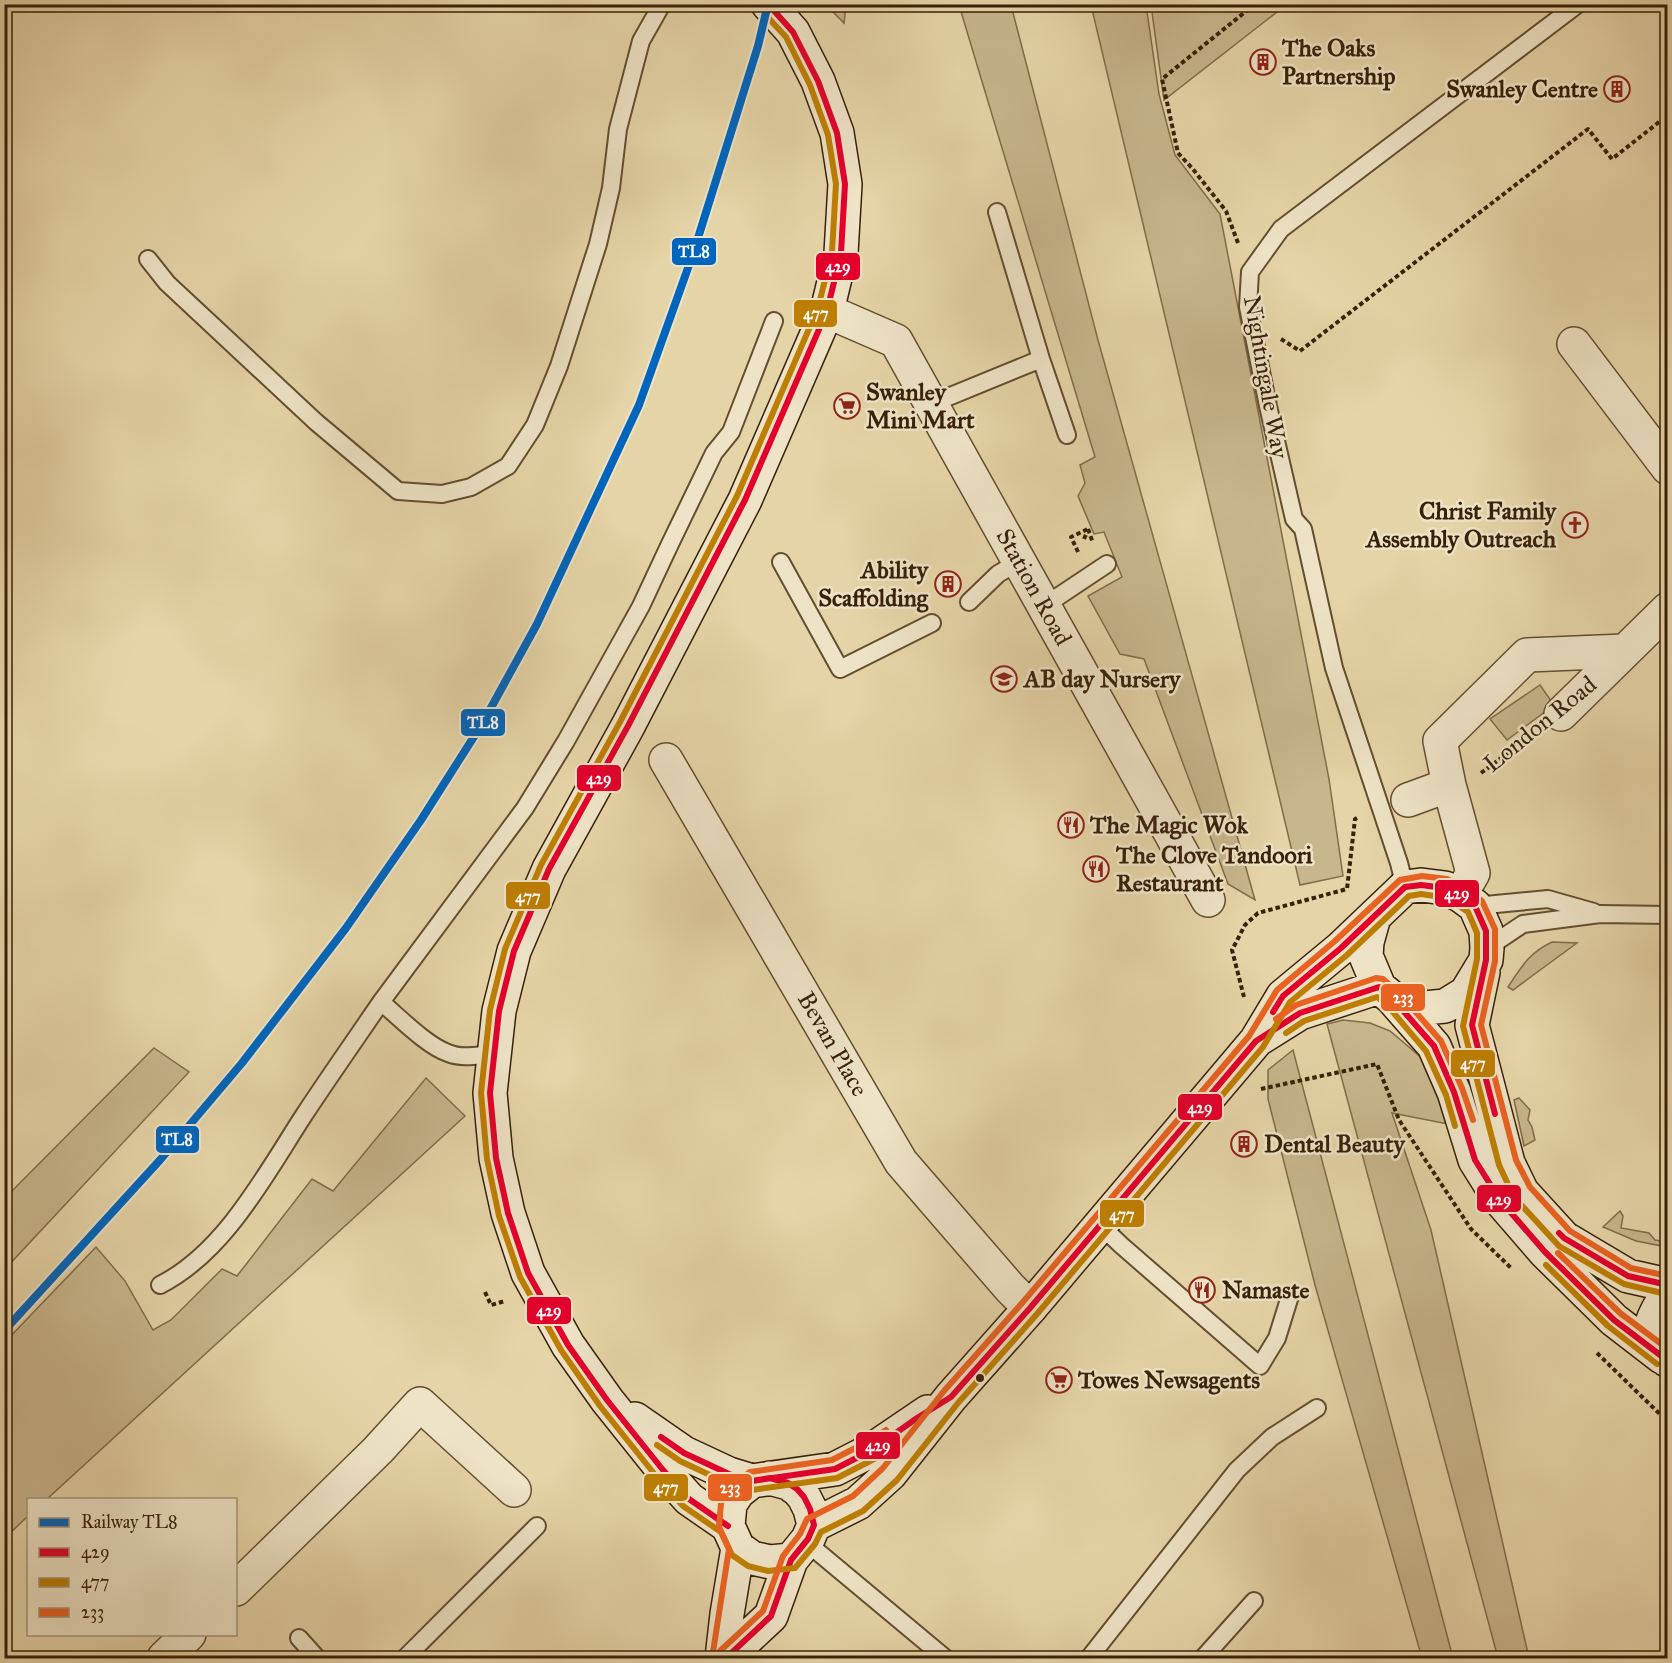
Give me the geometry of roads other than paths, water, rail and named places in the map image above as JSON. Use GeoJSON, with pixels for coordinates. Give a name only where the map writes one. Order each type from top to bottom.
{"type":"FeatureCollection","features":[{"type":"Feature","properties":{"kind":"main road"},"geometry":{"type":"LineString","coordinates":[[768,4],[793,32],[818,81],[837,133],[845,184],[842,253],[827,311],[745,500],[628,726],[549,869],[514,951],[499,1011],[490,1093],[496,1158],[508,1213],[528,1273],[568,1345],[607,1400],[689,1499],[733,1537],[752,1558],[770,1562],[804,1542],[858,1503],[890,1474],[951,1397],[1030,1308],[1256,1041],[1283,996],[1341,948],[1405,887],[1421,885],[1445,888],[1468,900],[1486,931],[1486,954],[1472,1025],[1508,1163],[1522,1192],[1564,1238],[1628,1276],[1668,1285]]}},
{"type":"Feature","properties":{"kind":"main road","name":"Station Road"},"geometry":{"type":"LineString","coordinates":[[827,311],[896,341],[1208,900]]}},
{"type":"Feature","properties":{"kind":"main road"},"geometry":{"type":"LineString","coordinates":[[1574,344],[1668,468]]}},
{"type":"Feature","properties":{"kind":"main road","name":"London Road"},"geometry":{"type":"LineString","coordinates":[[1561,714],[1668,609]]}},
{"type":"Feature","properties":{"kind":"main road","name":"London Road"},"geometry":{"type":"LineString","coordinates":[[1531,675],[1624,651]]}},
{"type":"Feature","properties":{"kind":"main road","name":"London Road"},"geometry":{"type":"LineString","coordinates":[[1595,702],[1624,651]]}},
{"type":"Feature","properties":{"kind":"main road","name":"London Road"},"geometry":{"type":"LineString","coordinates":[[1468,900],[1473,873],[1449,785],[1440,741],[1527,655],[1624,651]]}},
{"type":"Feature","properties":{"kind":"main road","name":"Bevan Place"},"geometry":{"type":"LineString","coordinates":[[666,759],[901,1161],[1010,1288],[1030,1308]]}},
{"type":"Feature","properties":{"kind":"main road"},"geometry":{"type":"LineString","coordinates":[[1408,800],[1449,785]]}},
{"type":"Feature","properties":{"kind":"main road"},"geometry":{"type":"LineString","coordinates":[[1374,917],[1367,942],[1366,956],[1373,994],[1434,1046],[1454,1092],[1475,1160],[1500,1200],[1545,1252],[1614,1320],[1665,1359]]}},
{"type":"Feature","properties":{"kind":"main road"},"geometry":{"type":"LineString","coordinates":[[1256,1041],[1300,1013],[1373,994],[1414,1009],[1445,1006],[1466,993],[1486,954]]}},
{"type":"Feature","properties":{"kind":"main road"},"geometry":{"type":"LineString","coordinates":[[1665,1359],[1652,1342],[1650,1330],[1655,1314],[1668,1294]]}},
{"type":"Feature","properties":{"kind":"main road"},"geometry":{"type":"LineString","coordinates":[[722,1659],[733,1537],[730,1504],[738,1492],[761,1479],[835,1469],[872,1450],[951,1397]]}},
{"type":"Feature","properties":{"kind":"main road"},"geometry":{"type":"LineString","coordinates":[[607,1400],[684,1453],[729,1474],[788,1482],[804,1497],[810,1509],[804,1542],[771,1616],[726,1659]]}},
{"type":"Feature","properties":{"kind":"main road"},"geometry":{"type":"LineString","coordinates":[[237,1588],[378,1450],[420,1404],[514,1490]]}},
{"type":"Feature","properties":{"kind":"main road"},"geometry":{"type":"LineString","coordinates":[[164,1659],[188,1636]]}},
{"type":"Feature","properties":{"kind":"lane"},"geometry":{"type":"LineString","coordinates":[[148,259],[167,283],[307,414],[398,491],[441,494],[471,487],[508,466],[535,425],[559,366],[598,244],[611,188],[618,129],[641,41],[662,4]]}},
{"type":"Feature","properties":{"kind":"lane","name":"Nightingale Way"},"geometry":{"type":"LineString","coordinates":[[1405,887],[1334,668],[1303,529],[1294,519],[1248,307],[1250,272],[1281,229],[1578,4]]}},
{"type":"Feature","properties":{"kind":"lane"},"geometry":{"type":"LineString","coordinates":[[997,212],[1066,435]]}},
{"type":"Feature","properties":{"kind":"lane"},"geometry":{"type":"LineString","coordinates":[[160,1285],[178,1276],[233,1223],[381,1002],[525,808],[566,741],[641,606],[714,453],[731,432],[774,321]]}},
{"type":"Feature","properties":{"kind":"lane"},"geometry":{"type":"LineString","coordinates":[[931,404],[1041,359]]}},
{"type":"Feature","properties":{"kind":"lane"},"geometry":{"type":"LineString","coordinates":[[969,602],[999,574],[1020,561]]}},
{"type":"Feature","properties":{"kind":"lane"},"geometry":{"type":"LineString","coordinates":[[782,562],[840,669],[932,623]]}},
{"type":"Feature","properties":{"kind":"lane"},"geometry":{"type":"LineString","coordinates":[[1044,606],[1107,564]]}},
{"type":"Feature","properties":{"kind":"lane"},"geometry":{"type":"LineString","coordinates":[[1468,900],[1548,899],[1600,914]]}},
{"type":"Feature","properties":{"kind":"lane"},"geometry":{"type":"LineString","coordinates":[[1486,954],[1523,924],[1600,914],[1668,915]]}},
{"type":"Feature","properties":{"kind":"lane"},"geometry":{"type":"LineString","coordinates":[[381,1002],[437,1048],[449,1054],[464,1056],[494,1054]]}},
{"type":"Feature","properties":{"kind":"lane"},"geometry":{"type":"LineString","coordinates":[[1100,1224],[1120,1245],[1260,1366],[1277,1338],[1290,1296]]}},
{"type":"Feature","properties":{"kind":"lane"},"geometry":{"type":"LineString","coordinates":[[1089,1659],[1237,1470],[1272,1437],[1317,1408]]}},
{"type":"Feature","properties":{"kind":"lane"},"geometry":{"type":"LineString","coordinates":[[405,1659],[537,1526]]}},
{"type":"Feature","properties":{"kind":"lane"},"geometry":{"type":"LineString","coordinates":[[804,1542],[945,1659]]}},
{"type":"Feature","properties":{"kind":"lane"},"geometry":{"type":"LineString","coordinates":[[1210,1656],[1254,1601]]}},
{"type":"Feature","properties":{"kind":"lane"},"geometry":{"type":"LineString","coordinates":[[299,1638],[317,1659]]}},
{"type":"Feature","properties":{"kind":"rail line","name":"TL8"},"geometry":{"type":"LineString","coordinates":[[4,1331],[160,1160],[242,1063],[346,928],[421,820],[482,724],[537,624],[639,405],[693,254],[758,46],[768,4]]}},
{"type":"Feature","properties":{"kind":"place","name":"The Oaks Partnership"},"geometry":{"type":"Point","coordinates":[1263,62]}},
{"type":"Feature","properties":{"kind":"place","name":"Swanley Centre"},"geometry":{"type":"Point","coordinates":[1617,89]}},
{"type":"Feature","properties":{"kind":"place","name":"Swanley Mini Mart"},"geometry":{"type":"Point","coordinates":[847,406]}},
{"type":"Feature","properties":{"kind":"place","name":"Christ Family Assembly Outreach"},"geometry":{"type":"Point","coordinates":[1575,525]}},
{"type":"Feature","properties":{"kind":"place","name":"Ability Scaffolding"},"geometry":{"type":"Point","coordinates":[948,584]}},
{"type":"Feature","properties":{"kind":"place","name":"AB day Nursery"},"geometry":{"type":"Point","coordinates":[1004,679]}},
{"type":"Feature","properties":{"kind":"place","name":"The Magic Wok"},"geometry":{"type":"Point","coordinates":[1071,825]}},
{"type":"Feature","properties":{"kind":"place","name":"The Clove Tandoori Restaurant"},"geometry":{"type":"Point","coordinates":[1096,869]}},
{"type":"Feature","properties":{"kind":"place","name":"Dental Beauty"},"geometry":{"type":"Point","coordinates":[1244,1144]}},
{"type":"Feature","properties":{"kind":"place","name":"Namaste"},"geometry":{"type":"Point","coordinates":[1202,1290]}},
{"type":"Feature","properties":{"kind":"place","name":"Towes Newsagents"},"geometry":{"type":"Point","coordinates":[1059,1380]}}]}
